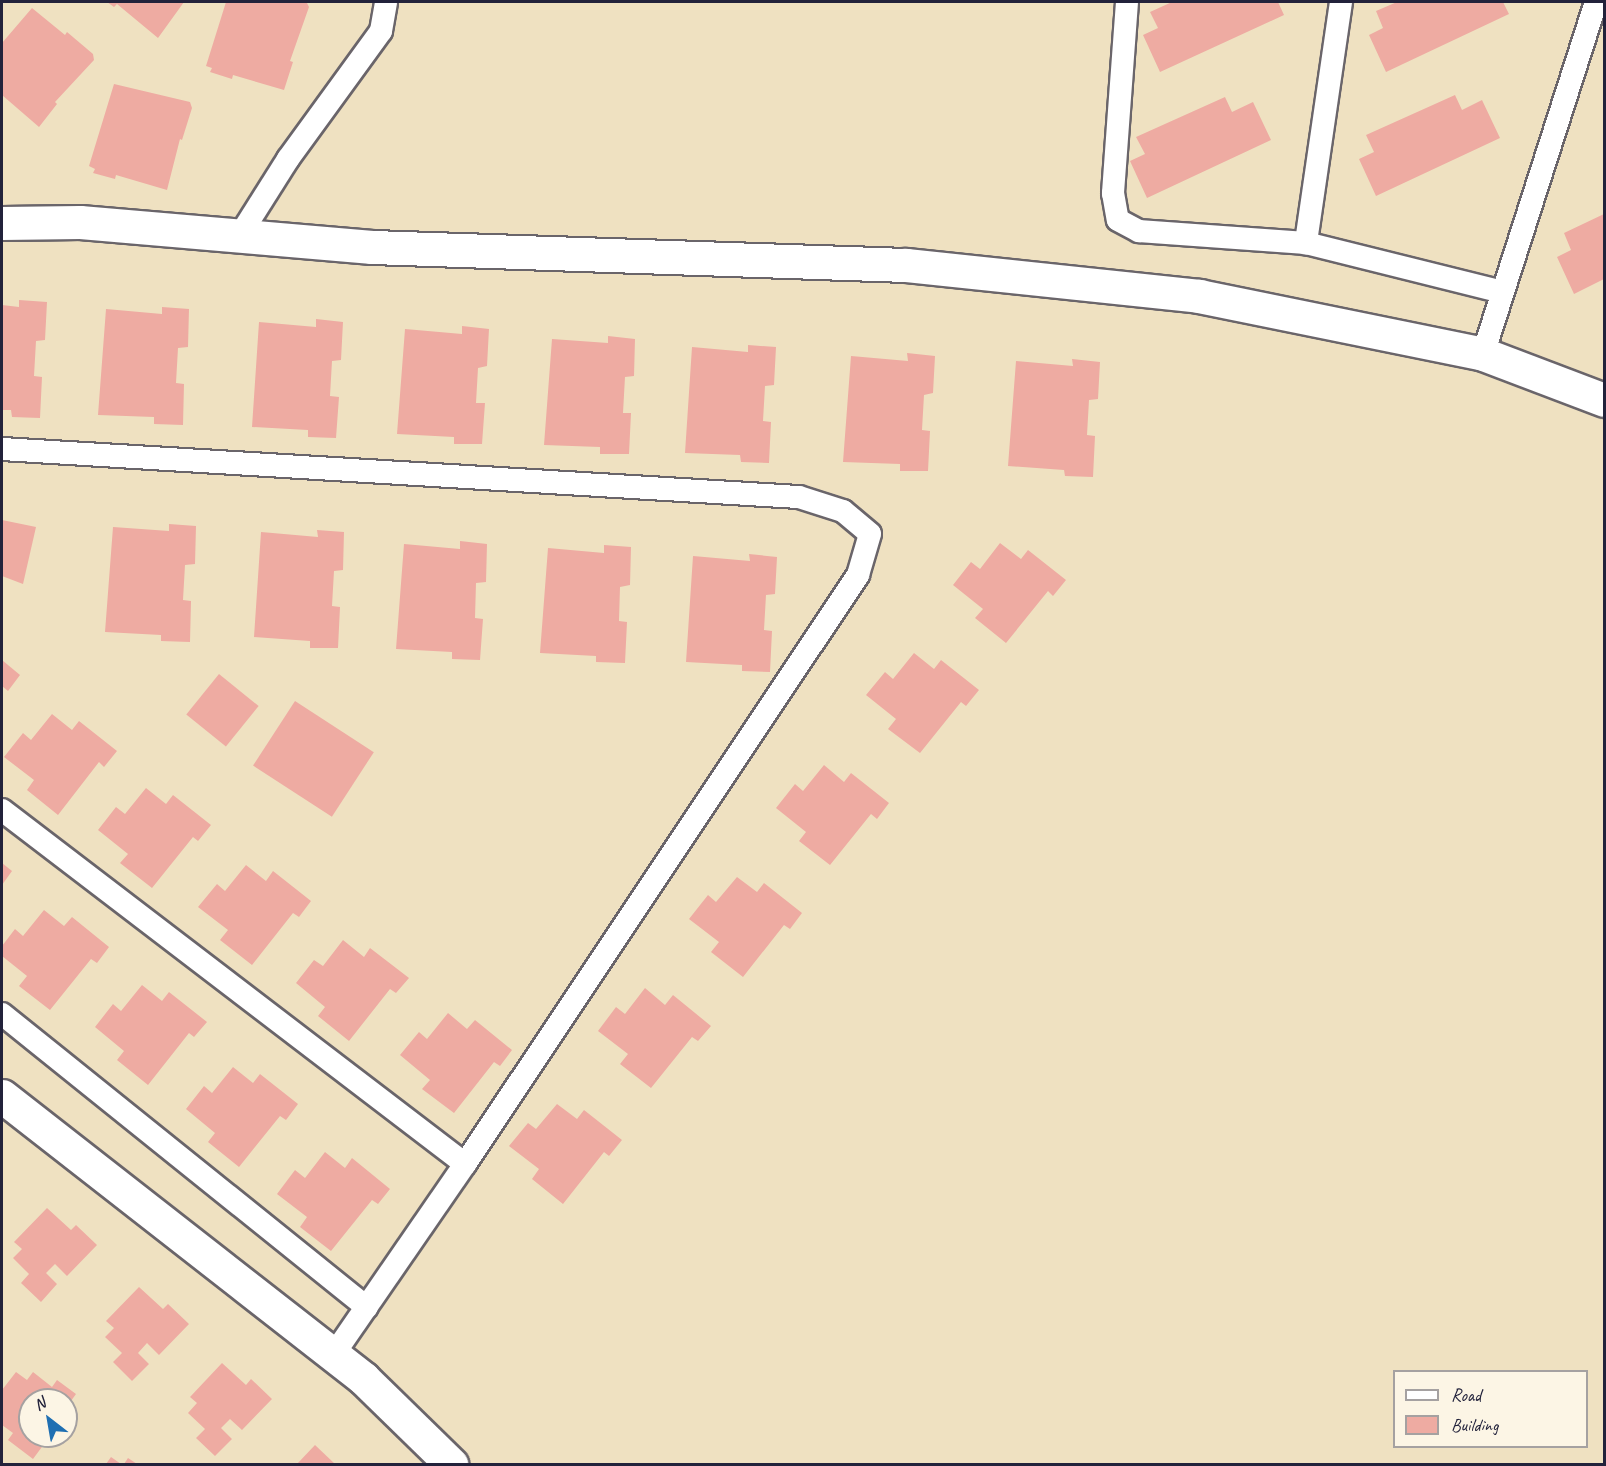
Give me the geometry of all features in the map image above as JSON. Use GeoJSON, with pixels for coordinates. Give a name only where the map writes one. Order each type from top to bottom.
{"type":"FeatureCollection","features":[{"type":"Feature","properties":{"kind":"street"},"geometry":{"type":"LineString","coordinates":[[2,223],[80,222],[372,247],[906,265],[1199,296],[1483,354],[1605,400]]}},
{"type":"Feature","properties":{"kind":"street"},"geometry":{"type":"LineString","coordinates":[[2,1096],[364,1379],[452,1464]]}},
{"type":"Feature","properties":{"kind":"lane"},"geometry":{"type":"LineString","coordinates":[[240,235],[288,159],[381,31],[386,2]]}},
{"type":"Feature","properties":{"kind":"lane"},"geometry":{"type":"LineString","coordinates":[[1127,2],[1113,193],[1118,220],[1139,231],[1306,243],[1502,292]]}},
{"type":"Feature","properties":{"kind":"lane"},"geometry":{"type":"LineString","coordinates":[[1306,243],[1341,2]]}},
{"type":"Feature","properties":{"kind":"lane"},"geometry":{"type":"LineString","coordinates":[[1483,354],[1596,2]]}},
{"type":"Feature","properties":{"kind":"lane"},"geometry":{"type":"LineString","coordinates":[[2,449],[799,497],[843,511],[870,534],[858,576],[465,1164],[333,1355]]}},
{"type":"Feature","properties":{"kind":"lane"},"geometry":{"type":"LineString","coordinates":[[2,810],[465,1164]]}},
{"type":"Feature","properties":{"kind":"lane"},"geometry":{"type":"LineString","coordinates":[[2,1014],[367,1307]]}},
{"type":"Feature","properties":{"kind":"building"},"geometry":{"type":"Polygon","coordinates":[[[107,2],[184,2],[158,38],[117,4],[114,7],[107,2]]]}},
{"type":"Feature","properties":{"kind":"building"},"geometry":{"type":"Polygon","coordinates":[[[226,2],[307,3],[309,7],[290,61],[293,62],[284,90],[233,75],[232,79],[210,72],[212,68],[206,66],[226,2]]]}},
{"type":"Feature","properties":{"kind":"building"},"geometry":{"type":"Polygon","coordinates":[[[1172,2],[1278,2],[1284,15],[1160,72],[1143,35],[1158,28],[1150,12],[1172,2]]]}},
{"type":"Feature","properties":{"kind":"building"},"geometry":{"type":"Polygon","coordinates":[[[1397,2],[1503,2],[1509,14],[1386,72],[1369,35],[1383,28],[1376,11],[1397,2]]]}},
{"type":"Feature","properties":{"kind":"building"},"geometry":{"type":"Polygon","coordinates":[[[32,8],[65,35],[67,32],[93,54],[94,60],[55,102],[57,104],[39,127],[2,95],[2,43],[32,8]]]}},
{"type":"Feature","properties":{"kind":"building"},"geometry":{"type":"Polygon","coordinates":[[[114,84],[190,102],[192,108],[182,140],[180,139],[167,190],[116,175],[115,179],[93,173],[95,169],[89,166],[114,84]]]}},
{"type":"Feature","properties":{"kind":"building"},"geometry":{"type":"Polygon","coordinates":[[[1455,95],[1462,110],[1482,100],[1500,138],[1376,196],[1359,159],[1374,152],[1366,135],[1455,95]]]}},
{"type":"Feature","properties":{"kind":"building"},"geometry":{"type":"Polygon","coordinates":[[[1225,97],[1232,112],[1253,102],[1271,140],[1147,198],[1130,161],[1145,154],[1136,137],[1225,97]]]}},
{"type":"Feature","properties":{"kind":"building"},"geometry":{"type":"Polygon","coordinates":[[[1604,214],[1604,279],[1574,294],[1557,257],[1571,250],[1564,233],[1604,214]]]}},
{"type":"Feature","properties":{"kind":"building"},"geometry":{"type":"Polygon","coordinates":[[[19,300],[47,302],[45,340],[36,341],[34,376],[42,377],[40,418],[12,417],[11,410],[2,410],[2,305],[19,307],[19,300]]]}},
{"type":"Feature","properties":{"kind":"building"},"geometry":{"type":"Polygon","coordinates":[[[162,307],[189,309],[188,347],[178,348],[176,383],[184,384],[183,425],[154,424],[154,417],[98,415],[106,309],[162,314],[162,307]]]}},
{"type":"Feature","properties":{"kind":"building"},"geometry":{"type":"Polygon","coordinates":[[[316,319],[343,322],[341,360],[332,361],[330,396],[339,397],[336,438],[308,437],[308,430],[252,427],[259,322],[316,327],[316,319]]]}},
{"type":"Feature","properties":{"kind":"building"},"geometry":{"type":"Polygon","coordinates":[[[462,326],[489,329],[487,366],[478,368],[476,403],[485,403],[482,444],[454,444],[454,437],[397,434],[405,329],[462,334],[462,326]]]}},
{"type":"Feature","properties":{"kind":"building"},"geometry":{"type":"Polygon","coordinates":[[[608,336],[635,339],[634,376],[625,377],[623,413],[631,413],[629,454],[600,454],[600,447],[544,445],[552,339],[608,343],[608,336]]]}},
{"type":"Feature","properties":{"kind":"building"},"geometry":{"type":"Polygon","coordinates":[[[748,345],[776,347],[774,385],[765,386],[763,421],[771,422],[769,463],[741,462],[740,455],[685,453],[692,347],[748,352],[748,345]]]}},
{"type":"Feature","properties":{"kind":"building"},"geometry":{"type":"Polygon","coordinates":[[[907,353],[935,356],[933,393],[924,395],[922,430],[930,431],[928,471],[900,471],[900,464],[843,462],[851,356],[908,361],[907,353]]]}},
{"type":"Feature","properties":{"kind":"building"},"geometry":{"type":"Polygon","coordinates":[[[1072,359],[1100,362],[1098,399],[1089,400],[1087,435],[1095,436],[1093,477],[1065,476],[1064,470],[1008,466],[1016,361],[1073,366],[1072,359]]]}},
{"type":"Feature","properties":{"kind":"building"},"geometry":{"type":"Polygon","coordinates":[[[2,520],[36,527],[23,584],[2,576],[2,520]]]}},
{"type":"Feature","properties":{"kind":"building"},"geometry":{"type":"Polygon","coordinates":[[[169,524],[196,526],[195,564],[185,565],[183,600],[191,601],[190,642],[161,641],[161,635],[105,632],[113,527],[169,531],[169,524]]]}},
{"type":"Feature","properties":{"kind":"building"},"geometry":{"type":"Polygon","coordinates":[[[317,530],[344,532],[343,570],[334,571],[332,606],[340,607],[338,648],[310,648],[310,641],[254,637],[261,532],[318,537],[317,530]]]}},
{"type":"Feature","properties":{"kind":"building"},"geometry":{"type":"Polygon","coordinates":[[[460,541],[487,544],[486,582],[476,583],[475,618],[483,619],[480,660],[452,659],[452,652],[396,649],[404,544],[460,549],[460,541]]]}},
{"type":"Feature","properties":{"kind":"building"},"geometry":{"type":"Polygon","coordinates":[[[1000,543],[1021,559],[1028,550],[1066,580],[1053,596],[1048,591],[1006,643],[975,618],[983,609],[953,585],[971,562],[980,569],[1000,543]]]}},
{"type":"Feature","properties":{"kind":"building"},"geometry":{"type":"Polygon","coordinates":[[[604,545],[631,547],[630,585],[620,587],[619,621],[627,622],[625,663],[596,662],[596,656],[540,653],[548,548],[604,553],[604,545]]]}},
{"type":"Feature","properties":{"kind":"building"},"geometry":{"type":"Polygon","coordinates":[[[749,554],[777,557],[775,594],[766,595],[764,630],[772,631],[770,672],[742,671],[742,665],[686,662],[693,556],[750,561],[749,554]]]}},
{"type":"Feature","properties":{"kind":"building"},"geometry":{"type":"Polygon","coordinates":[[[914,653],[934,669],[941,660],[979,690],[966,706],[961,702],[920,753],[888,729],[896,719],[866,695],[885,672],[893,679],[914,653]]]}},
{"type":"Feature","properties":{"kind":"building"},"geometry":{"type":"Polygon","coordinates":[[[2,660],[20,675],[8,691],[2,686],[2,660]]]}},
{"type":"Feature","properties":{"kind":"building"},"geometry":{"type":"Polygon","coordinates":[[[219,674],[259,706],[226,747],[186,714],[219,674]]]}},
{"type":"Feature","properties":{"kind":"building"},"geometry":{"type":"Polygon","coordinates":[[[295,701],[374,752],[332,817],[253,766],[295,701]]]}},
{"type":"Feature","properties":{"kind":"building"},"geometry":{"type":"Polygon","coordinates":[[[52,714],[72,730],[79,721],[117,751],[104,767],[99,762],[58,815],[27,790],[34,780],[4,757],[23,733],[31,740],[52,714]]]}},
{"type":"Feature","properties":{"kind":"building"},"geometry":{"type":"Polygon","coordinates":[[[824,765],[844,782],[851,773],[889,803],[877,819],[871,814],[830,865],[799,841],[806,832],[776,808],[795,784],[803,791],[824,765]]]}},
{"type":"Feature","properties":{"kind":"building"},"geometry":{"type":"Polygon","coordinates":[[[146,788],[166,804],[173,795],[211,825],[198,841],[193,837],[152,888],[120,863],[128,854],[98,830],[116,807],[125,814],[146,788]]]}},
{"type":"Feature","properties":{"kind":"building"},"geometry":{"type":"Polygon","coordinates":[[[2,863],[12,871],[2,885],[2,863]]]}},
{"type":"Feature","properties":{"kind":"building"},"geometry":{"type":"Polygon","coordinates":[[[246,865],[266,881],[273,871],[311,901],[299,917],[293,913],[252,965],[220,940],[228,930],[198,907],[217,884],[225,891],[246,865]]]}},
{"type":"Feature","properties":{"kind":"building"},"geometry":{"type":"Polygon","coordinates":[[[737,877],[757,892],[764,883],[802,913],[790,929],[784,925],[743,977],[711,952],[719,942],[689,919],[708,895],[716,902],[737,877]]]}},
{"type":"Feature","properties":{"kind":"building"},"geometry":{"type":"Polygon","coordinates":[[[44,910],[64,926],[72,917],[109,947],[97,963],[91,959],[50,1010],[19,986],[27,976],[2,956],[2,946],[15,929],[23,936],[44,910]]]}},
{"type":"Feature","properties":{"kind":"building"},"geometry":{"type":"Polygon","coordinates":[[[343,940],[364,957],[370,948],[409,978],[396,993],[390,989],[349,1041],[318,1016],[325,1007],[296,983],[314,960],[323,966],[343,940]]]}},
{"type":"Feature","properties":{"kind":"building"},"geometry":{"type":"Polygon","coordinates":[[[142,985],[162,1001],[169,992],[207,1022],[194,1037],[189,1033],[148,1085],[117,1060],[124,1051],[95,1027],[113,1004],[121,1011],[142,985]]]}},
{"type":"Feature","properties":{"kind":"building"},"geometry":{"type":"Polygon","coordinates":[[[645,988],[665,1005],[673,995],[711,1026],[698,1041],[692,1037],[651,1088],[620,1064],[628,1054],[598,1031],[616,1007],[625,1014],[645,988]]]}},
{"type":"Feature","properties":{"kind":"building"},"geometry":{"type":"Polygon","coordinates":[[[448,1013],[467,1029],[475,1020],[512,1050],[500,1066],[494,1062],[454,1113],[422,1089],[430,1080],[400,1055],[419,1032],[427,1039],[448,1013]]]}},
{"type":"Feature","properties":{"kind":"building"},"geometry":{"type":"Polygon","coordinates":[[[233,1067],[253,1083],[260,1074],[298,1104],[286,1120],[280,1116],[239,1167],[208,1142],[215,1133],[186,1109],[204,1086],[212,1093],[233,1067]]]}},
{"type":"Feature","properties":{"kind":"building"},"geometry":{"type":"Polygon","coordinates":[[[557,1104],[577,1119],[584,1110],[622,1140],[609,1156],[604,1152],[563,1204],[532,1179],[539,1169],[509,1146],[528,1123],[536,1129],[557,1104]]]}},
{"type":"Feature","properties":{"kind":"building"},"geometry":{"type":"Polygon","coordinates":[[[325,1152],[345,1168],[352,1158],[390,1189],[378,1204],[372,1200],[331,1251],[300,1227],[307,1217],[277,1194],[295,1170],[305,1178],[325,1152]]]}},
{"type":"Feature","properties":{"kind":"building"},"geometry":{"type":"Polygon","coordinates":[[[47,1208],[71,1230],[76,1225],[97,1245],[67,1276],[55,1264],[46,1273],[57,1284],[41,1302],[21,1283],[29,1274],[13,1258],[22,1249],[14,1242],[47,1208]]]}},
{"type":"Feature","properties":{"kind":"building"},"geometry":{"type":"Polygon","coordinates":[[[139,1287],[163,1309],[168,1304],[189,1324],[159,1355],[147,1343],[138,1353],[149,1364],[132,1381],[113,1362],[122,1353],[105,1337],[114,1328],[106,1321],[139,1287]]]}},
{"type":"Feature","properties":{"kind":"building"},"geometry":{"type":"Polygon","coordinates":[[[222,1363],[246,1385],[251,1379],[272,1399],[242,1430],[230,1419],[221,1428],[232,1439],[215,1456],[196,1438],[205,1429],[188,1413],[197,1403],[190,1397],[222,1363]]]}},
{"type":"Feature","properties":{"kind":"building"},"geometry":{"type":"Polygon","coordinates":[[[16,1372],[27,1380],[33,1372],[52,1387],[57,1380],[68,1388],[18,1388],[18,1448],[8,1440],[13,1433],[2,1425],[2,1390],[16,1372]]]}},
{"type":"Feature","properties":{"kind":"building"},"geometry":{"type":"Polygon","coordinates":[[[315,1445],[335,1464],[297,1464],[315,1445]]]}},
{"type":"Feature","properties":{"kind":"building"},"geometry":{"type":"Polygon","coordinates":[[[19,1448],[41,1448],[33,1459],[19,1448]]]}},
{"type":"Feature","properties":{"kind":"building"},"geometry":{"type":"Polygon","coordinates":[[[111,1457],[121,1464],[106,1464],[111,1457]]]}},
{"type":"Feature","properties":{"kind":"building"},"geometry":{"type":"Polygon","coordinates":[[[128,1458],[137,1464],[124,1464],[128,1458]]]}}]}
